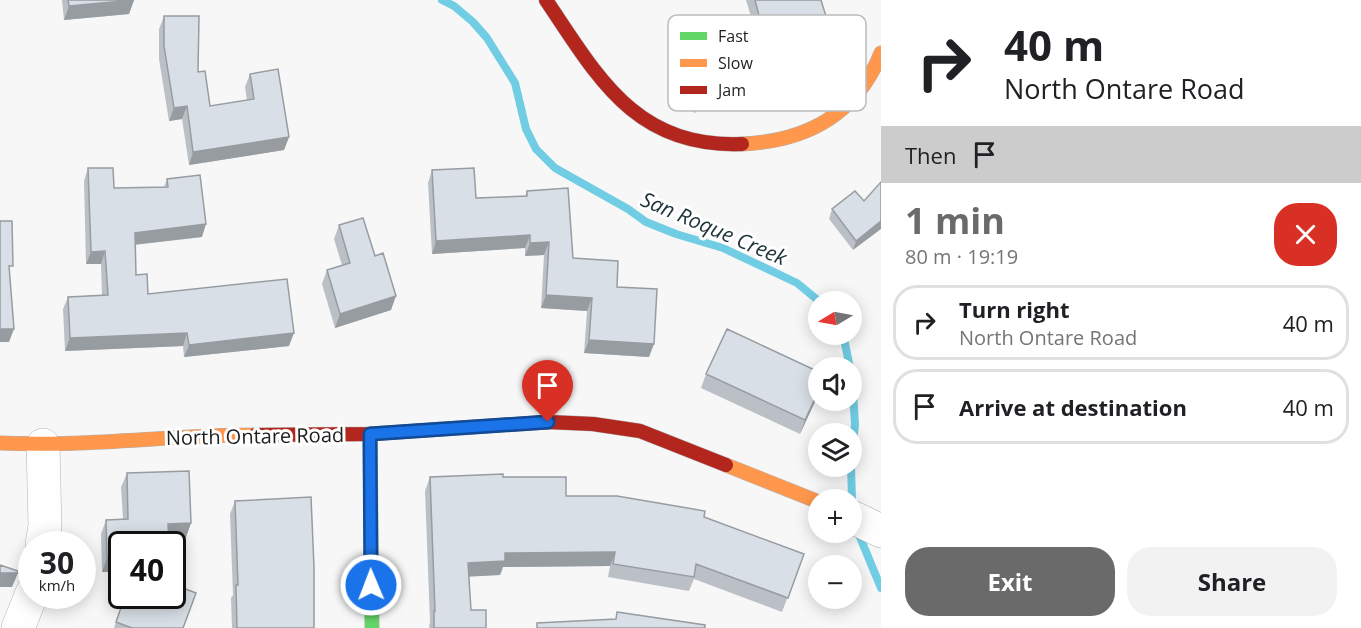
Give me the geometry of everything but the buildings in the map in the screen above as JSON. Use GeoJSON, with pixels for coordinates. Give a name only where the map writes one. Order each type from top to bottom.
{"type":"FeatureCollection","features":[{"type":"Feature","properties":{"kind":"street"},"geometry":{"type":"LineString","coordinates":[[546,0],[607,90],[631,111],[658,127],[726,145],[758,144],[811,130],[840,111]]}},
{"type":"Feature","properties":{"kind":"street"},"geometry":{"type":"LineString","coordinates":[[866,83],[874,72],[881,53]]}},
{"type":"Feature","properties":{"kind":"street","name":"North Ontare Road"},"geometry":{"type":"LineString","coordinates":[[0,443],[43,445],[216,435],[370,434],[548,422],[592,424],[640,431],[808,498]]}},
{"type":"Feature","properties":{"kind":"street"},"geometry":{"type":"LineString","coordinates":[[370,434],[372,628]]}},
{"type":"Feature","properties":{"kind":"street"},"geometry":{"type":"LineString","coordinates":[[43,445],[44,531]]}},
{"type":"Feature","properties":{"kind":"street"},"geometry":{"type":"LineString","coordinates":[[862,522],[881,531]]}},
{"type":"Feature","properties":{"kind":"street"},"geometry":{"type":"LineString","coordinates":[[18,628],[26,609]]}},
{"type":"Feature","properties":{"kind":"waterway","name":"San Roque Creek"},"geometry":{"type":"LineString","coordinates":[[442,0],[454,6],[473,22],[487,38],[515,83],[526,129],[536,149],[555,168],[628,209],[646,222],[723,248],[797,283],[808,292]]}},
{"type":"Feature","properties":{"kind":"waterway","name":"San Roque Creek"},"geometry":{"type":"LineString","coordinates":[[845,345],[848,357]]}},
{"type":"Feature","properties":{"kind":"waterway","name":"San Roque Creek"},"geometry":{"type":"LineString","coordinates":[[854,411],[855,423]]}},
{"type":"Feature","properties":{"kind":"waterway","name":"San Roque Creek"},"geometry":{"type":"LineString","coordinates":[[851,477],[852,489]]}},
{"type":"Feature","properties":{"kind":"waterway","name":"San Roque Creek"},"geometry":{"type":"LineString","coordinates":[[862,542],[881,588]]}},
{"type":"Feature","properties":{"kind":"traffic: fast"},"geometry":{"type":"LineString","coordinates":[[370,434],[372,628]]}},
{"type":"Feature","properties":{"kind":"traffic: slow"},"geometry":{"type":"LineString","coordinates":[[866,82],[881,53]]}},
{"type":"Feature","properties":{"kind":"traffic: slow"},"geometry":{"type":"LineString","coordinates":[[742,144],[788,137],[826,121],[839,111]]}},
{"type":"Feature","properties":{"kind":"traffic: slow"},"geometry":{"type":"LineString","coordinates":[[0,443],[64,443],[255,435]]}},
{"type":"Feature","properties":{"kind":"traffic: slow"},"geometry":{"type":"LineString","coordinates":[[726,465],[808,498]]}},
{"type":"Feature","properties":{"kind":"traffic: jam"},"geometry":{"type":"LineString","coordinates":[[546,0],[603,80],[623,102],[647,120],[674,134],[705,142],[742,144]]}},
{"type":"Feature","properties":{"kind":"traffic: jam"},"geometry":{"type":"LineString","coordinates":[[255,435],[370,434],[548,422],[593,424],[640,431],[726,465]]}},
{"type":"Feature","properties":{"kind":"route"},"geometry":{"type":"LineString","coordinates":[[371,585],[370,434],[548,422]]}}]}
